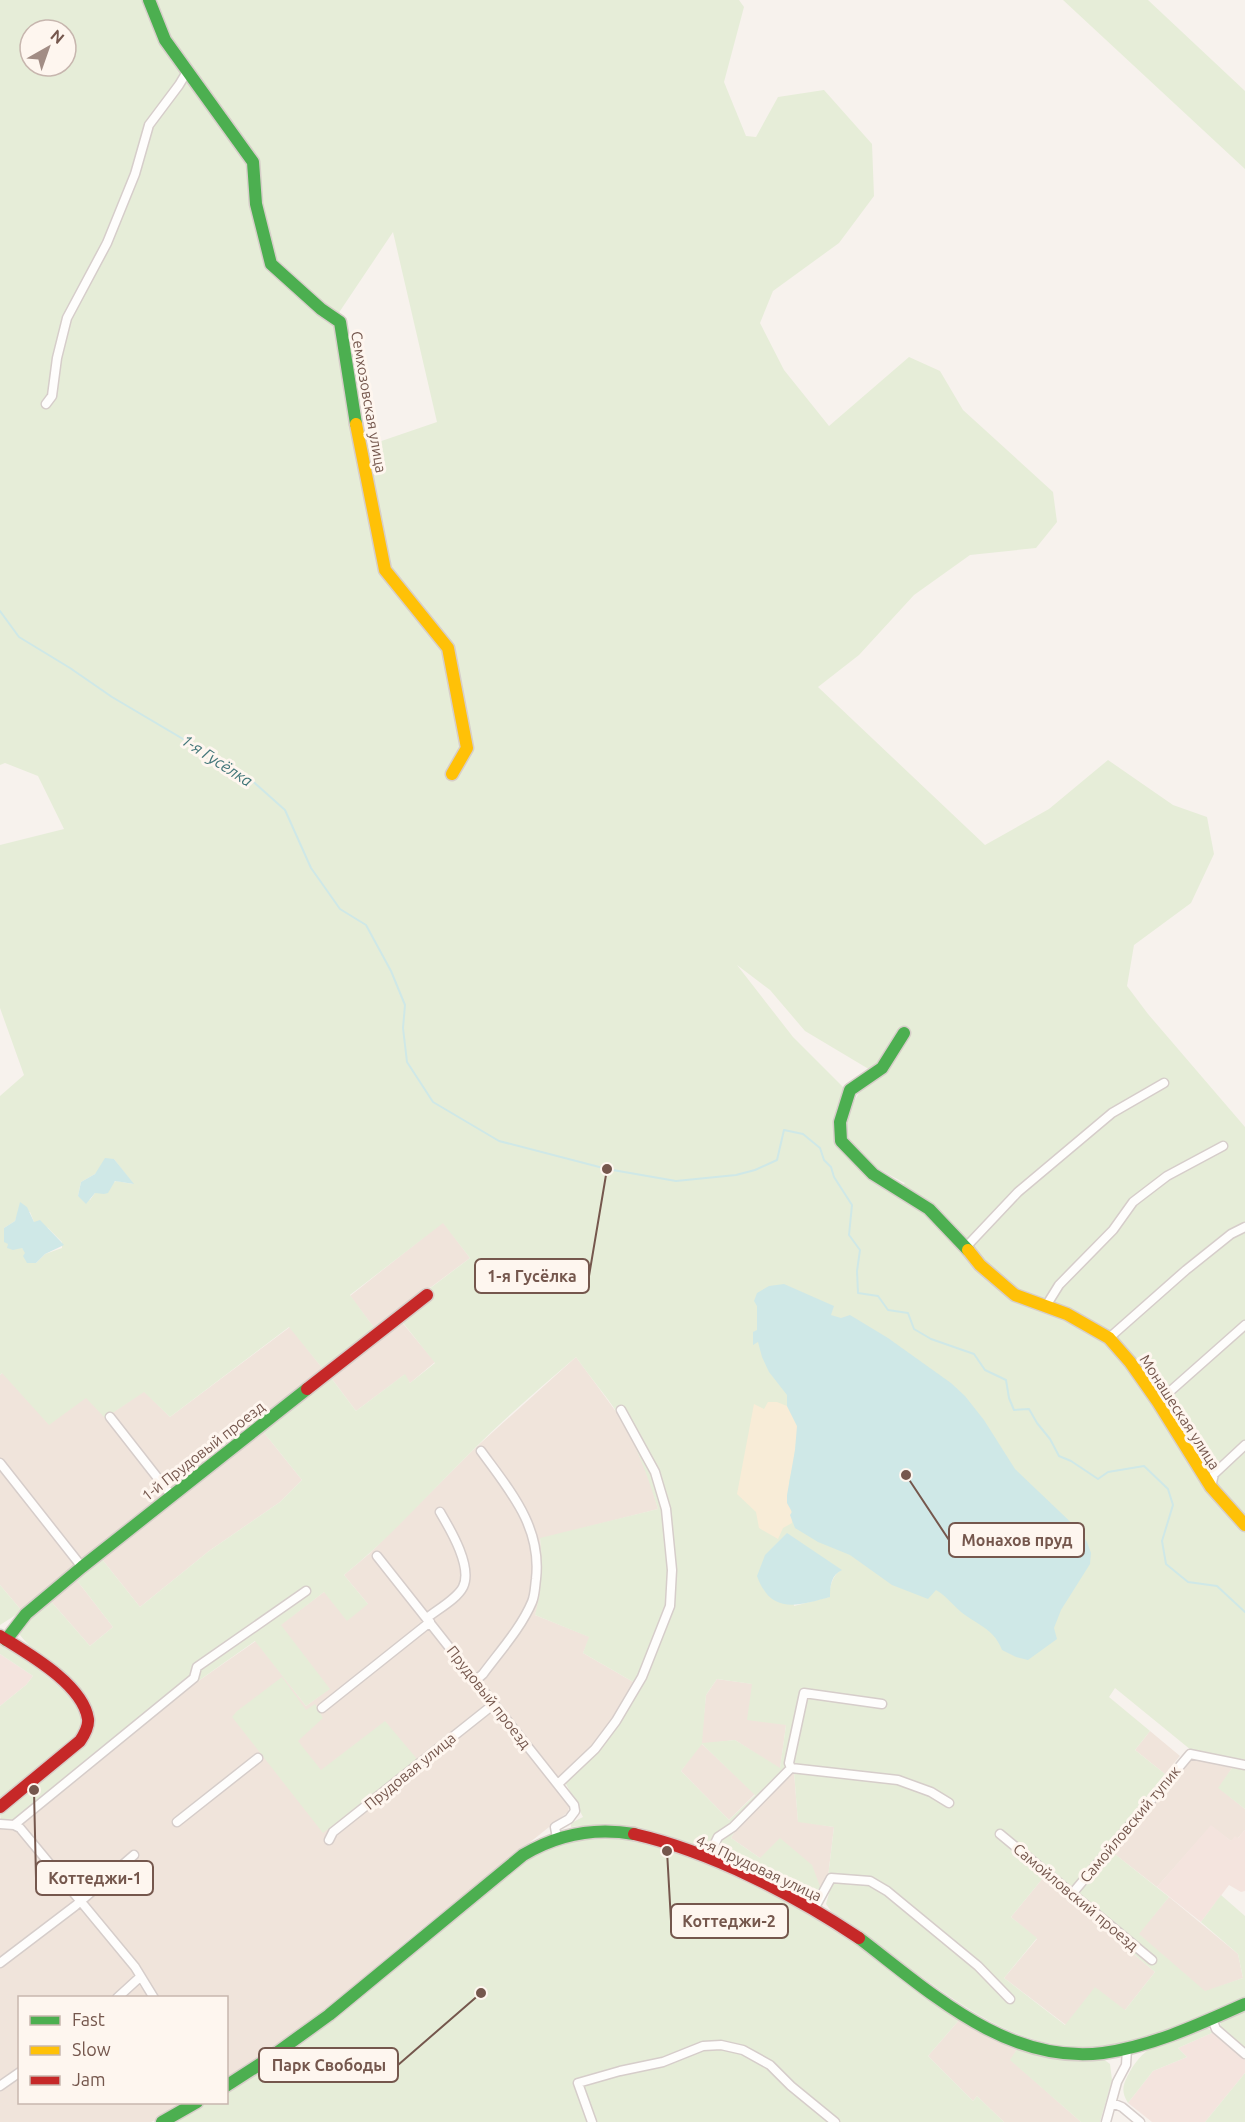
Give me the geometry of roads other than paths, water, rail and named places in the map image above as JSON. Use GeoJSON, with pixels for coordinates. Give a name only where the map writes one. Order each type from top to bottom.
{"type":"FeatureCollection","features":[{"type":"Feature","properties":{"kind":"street","name":"Семхозовская улица"},"geometry":{"type":"LineString","coordinates":[[149,0],[165,40],[253,162],[256,204],[271,264],[321,309],[340,322],[358,434],[385,570],[448,648],[467,748],[452,774]]}},
{"type":"Feature","properties":{"kind":"street"},"geometry":{"type":"LineString","coordinates":[[46,404],[52,396],[57,358],[67,318],[107,243],[135,174],[149,124],[188,70]]}},
{"type":"Feature","properties":{"kind":"street","name":"Монашеская улица"},"geometry":{"type":"LineString","coordinates":[[904,1033],[882,1068],[850,1090],[840,1122],[841,1141],[873,1174],[906,1192],[929,1209],[980,1265],[1015,1295],[1066,1314],[1109,1338],[1130,1362],[1158,1402],[1211,1487],[1245,1525]]}},
{"type":"Feature","properties":{"kind":"street"},"geometry":{"type":"LineString","coordinates":[[966,1247],[1018,1192],[1112,1113],[1164,1083]]}},
{"type":"Feature","properties":{"kind":"street"},"geometry":{"type":"LineString","coordinates":[[1046,1306],[1059,1285],[1113,1230],[1133,1202],[1167,1176],[1223,1146]]}},
{"type":"Feature","properties":{"kind":"street"},"geometry":{"type":"LineString","coordinates":[[1109,1338],[1195,1263],[1231,1234],[1245,1227]]}},
{"type":"Feature","properties":{"kind":"street","name":"1-й Прудовый проезд"},"geometry":{"type":"LineString","coordinates":[[3,1638],[26,1614],[171,1496],[427,1295]]}},
{"type":"Feature","properties":{"kind":"street"},"geometry":{"type":"LineString","coordinates":[[1158,1402],[1245,1325]]}},
{"type":"Feature","properties":{"kind":"street"},"geometry":{"type":"LineString","coordinates":[[558,1784],[595,1749],[616,1721],[642,1677],[670,1606],[672,1570],[666,1509],[655,1472],[621,1410]]}},
{"type":"Feature","properties":{"kind":"street"},"geometry":{"type":"LineString","coordinates":[[110,1418],[171,1496]]}},
{"type":"Feature","properties":{"kind":"street"},"geometry":{"type":"LineString","coordinates":[[1211,1487],[1214,1474],[1245,1445]]}},
{"type":"Feature","properties":{"kind":"street"},"geometry":{"type":"LineString","coordinates":[[475,1681],[483,1674],[527,1614],[534,1599],[538,1563],[536,1548],[523,1509],[481,1451]]}},
{"type":"Feature","properties":{"kind":"street"},"geometry":{"type":"LineString","coordinates":[[0,1463],[82,1568]]}},
{"type":"Feature","properties":{"kind":"street"},"geometry":{"type":"LineString","coordinates":[[322,1708],[429,1620],[463,1588],[466,1567],[440,1512]]}},
{"type":"Feature","properties":{"kind":"street","name":"Прудовый проезд"},"geometry":{"type":"LineString","coordinates":[[377,1556],[574,1805],[575,1811],[568,1819],[555,1827],[557,1838]]}},
{"type":"Feature","properties":{"kind":"street"},"geometry":{"type":"LineString","coordinates":[[14,1825],[194,1678],[197,1667],[306,1591]]}},
{"type":"Feature","properties":{"kind":"street"},"geometry":{"type":"LineString","coordinates":[[0,1807],[71,1748],[86,1732],[89,1721],[86,1710],[75,1693],[55,1675],[3,1638]]}},
{"type":"Feature","properties":{"kind":"street"},"geometry":{"type":"LineString","coordinates":[[791,1768],[789,1763],[804,1693],[882,1704]]}},
{"type":"Feature","properties":{"kind":"street","name":"Прудовая улица"},"geometry":{"type":"LineString","coordinates":[[328,1840],[333,1833],[494,1704]]}},
{"type":"Feature","properties":{"kind":"street","name":"Самойловский тупик"},"geometry":{"type":"LineString","coordinates":[[1071,1894],[1190,1754],[1245,1765]]}},
{"type":"Feature","properties":{"kind":"street"},"geometry":{"type":"LineString","coordinates":[[177,1822],[258,1758]]}},
{"type":"Feature","properties":{"kind":"street"},"geometry":{"type":"LineString","coordinates":[[791,1768],[898,1780],[932,1792],[949,1803]]}},
{"type":"Feature","properties":{"kind":"street"},"geometry":{"type":"LineString","coordinates":[[708,1858],[718,1837],[733,1827],[791,1768]]}},
{"type":"Feature","properties":{"kind":"street"},"geometry":{"type":"LineString","coordinates":[[0,1824],[20,1828],[135,1967],[153,1996]]}},
{"type":"Feature","properties":{"kind":"street","name":"4-я Прудовая улица"},"geometry":{"type":"LineString","coordinates":[[228,2085],[272,2058],[324,2020],[496,1876],[536,1848],[557,1838],[585,1831],[639,1835],[708,1858],[814,1910],[857,1937],[962,2013],[1024,2046],[1054,2053],[1110,2053],[1212,2019],[1245,2004]]}},
{"type":"Feature","properties":{"kind":"street","name":"Самойловский проезд"},"geometry":{"type":"LineString","coordinates":[[1000,1833],[1152,1960]]}},
{"type":"Feature","properties":{"kind":"street"},"geometry":{"type":"LineString","coordinates":[[0,1963],[134,1855]]}},
{"type":"Feature","properties":{"kind":"street"},"geometry":{"type":"LineString","coordinates":[[814,1910],[831,1878],[870,1881],[887,1891],[978,1966],[1010,1999]]}},
{"type":"Feature","properties":{"kind":"street"},"geometry":{"type":"LineString","coordinates":[[119,1996],[140,1977]]}},
{"type":"Feature","properties":{"kind":"street"},"geometry":{"type":"LineString","coordinates":[[1212,2019],[1216,2029],[1245,2054]]}},
{"type":"Feature","properties":{"kind":"street"},"geometry":{"type":"LineString","coordinates":[[592,2122],[578,2083],[663,2062],[703,2046],[721,2045],[743,2050],[770,2065],[791,2086],[835,2122]]}},
{"type":"Feature","properties":{"kind":"street"},"geometry":{"type":"LineString","coordinates":[[1106,2122],[1117,2082],[1126,2065],[1127,2049]]}},
{"type":"Feature","properties":{"kind":"street"},"geometry":{"type":"LineString","coordinates":[[0,2086],[18,2073]]}},
{"type":"Feature","properties":{"kind":"street"},"geometry":{"type":"LineString","coordinates":[[1112,2103],[1122,2107],[1140,2122]]}},
{"type":"Feature","properties":{"kind":"street"},"geometry":{"type":"LineString","coordinates":[[162,2122],[195,2104]]}},
{"type":"Feature","properties":{"kind":"water"},"geometry":{"type":"Polygon","coordinates":[[[105,1158],[114,1159],[134,1184],[115,1181],[108,1193],[95,1193],[86,1204],[78,1196],[81,1182],[95,1174],[105,1158]]]}},
{"type":"Feature","properties":{"kind":"water"},"geometry":{"type":"Polygon","coordinates":[[[20,1202],[27,1207],[34,1222],[40,1220],[64,1245],[45,1254],[36,1263],[27,1263],[22,1248],[13,1250],[7,1248],[8,1244],[4,1242],[4,1228],[15,1221],[20,1202]]]}},
{"type":"Feature","properties":{"kind":"water"},"geometry":{"type":"Polygon","coordinates":[[[784,1284],[834,1306],[831,1315],[841,1318],[850,1315],[888,1338],[951,1383],[984,1420],[1015,1469],[1080,1531],[1091,1553],[1090,1564],[1061,1610],[1054,1628],[1057,1639],[1028,1660],[1002,1650],[991,1633],[965,1615],[936,1590],[928,1599],[892,1585],[850,1555],[818,1542],[795,1528],[790,1515],[792,1512],[787,1503],[787,1495],[797,1426],[787,1406],[787,1395],[769,1372],[758,1342],[753,1345],[753,1332],[757,1330],[757,1306],[754,1301],[757,1293],[769,1286],[784,1284]]]}},
{"type":"Feature","properties":{"kind":"water"},"geometry":{"type":"Polygon","coordinates":[[[787,1533],[842,1570],[833,1578],[830,1597],[796,1605],[786,1604],[770,1597],[763,1588],[757,1576],[765,1555],[787,1533]]]}},
{"type":"Feature","properties":{"kind":"waterway","name":"1-я Гусёлка"},"geometry":{"type":"LineString","coordinates":[[0,611],[19,637],[112,697],[249,778],[285,810],[311,868],[340,909],[366,925],[391,971],[405,1005],[403,1028],[407,1062],[433,1102],[499,1141],[607,1169],[676,1181],[736,1175],[755,1170],[777,1160],[784,1130],[803,1134],[820,1148],[824,1160],[831,1167],[834,1177],[852,1205],[849,1235],[860,1250],[857,1271],[858,1293],[878,1296],[888,1310],[908,1313],[914,1329],[931,1339],[974,1354],[985,1370],[1006,1380],[1014,1410],[1029,1409],[1059,1456],[1098,1479],[1108,1472],[1144,1466],[1168,1489],[1173,1505],[1162,1541],[1166,1564],[1188,1582],[1217,1586],[1245,1612]]}},
{"type":"Feature","properties":{"kind":"place","name":"1-я Гусёлка"},"geometry":{"type":"Point","coordinates":[607,1169]}},
{"type":"Feature","properties":{"kind":"place","name":"Монахов пруд"},"geometry":{"type":"Point","coordinates":[906,1475]}},
{"type":"Feature","properties":{"kind":"place","name":"Коттеджи-1"},"geometry":{"type":"Point","coordinates":[34,1790]}},
{"type":"Feature","properties":{"kind":"place","name":"Коттеджи-2"},"geometry":{"type":"Point","coordinates":[667,1851]}},
{"type":"Feature","properties":{"kind":"place","name":"Парк Свободы"},"geometry":{"type":"Point","coordinates":[481,1993]}}]}
